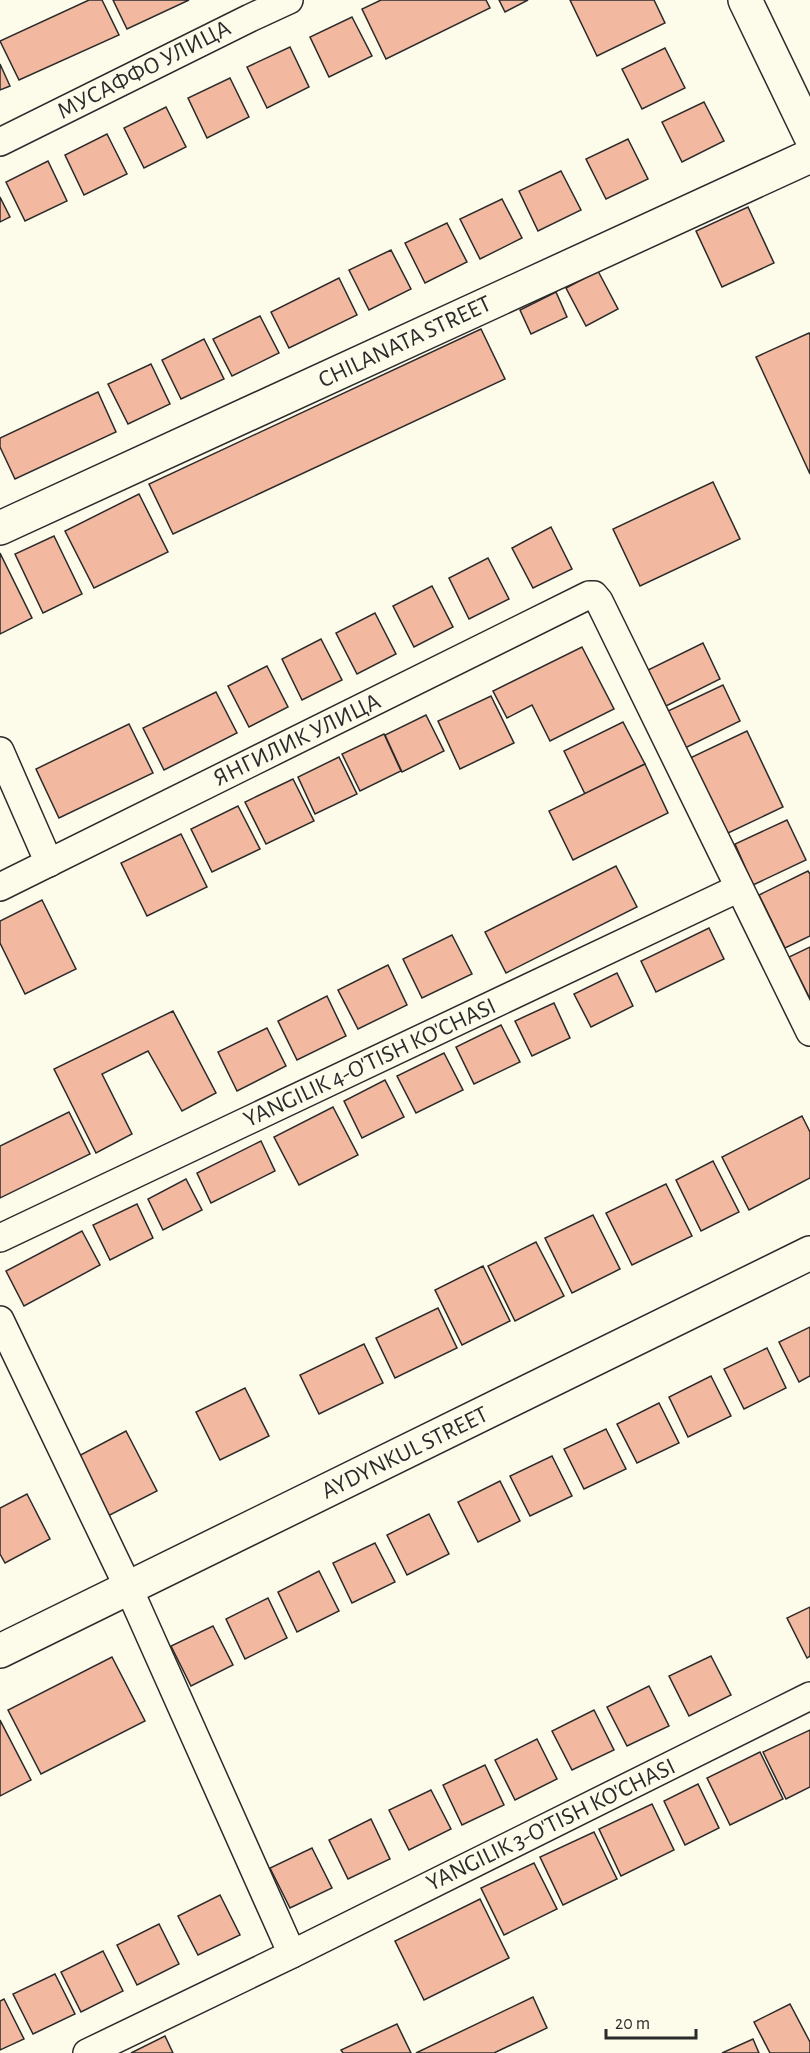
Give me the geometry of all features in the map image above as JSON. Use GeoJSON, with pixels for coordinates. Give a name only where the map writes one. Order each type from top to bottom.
{"type":"FeatureCollection","features":[{"type":"Feature","properties":{"kind":"street","name":"МУСАФФО УЛИЦА"},"geometry":{"type":"LineString","coordinates":[[0,142],[289,0]]}},
{"type":"Feature","properties":{"kind":"street"},"geometry":{"type":"LineString","coordinates":[[745,0],[810,135]]}},
{"type":"Feature","properties":{"kind":"street","name":"CHILANATA STREET"},"geometry":{"type":"LineString","coordinates":[[0,528],[810,156]]}},
{"type":"Feature","properties":{"kind":"street","name":"ЯНГИЛИК УЛИЦА"},"geometry":{"type":"LineString","coordinates":[[0,887],[589,594],[594,595],[604,612],[739,888]]}},
{"type":"Feature","properties":{"kind":"street"},"geometry":{"type":"LineString","coordinates":[[0,751],[49,863]]}},
{"type":"Feature","properties":{"kind":"street"},"geometry":{"type":"LineString","coordinates":[[739,888],[810,1032]]}},
{"type":"Feature","properties":{"kind":"street","name":"YANGILIK 4-O'TISH KO'CHASI"},"geometry":{"type":"LineString","coordinates":[[0,1238],[739,888]]}},
{"type":"Feature","properties":{"kind":"street","name":"AYDYNKUL STREET"},"geometry":{"type":"LineString","coordinates":[[0,1651],[810,1254]]}},
{"type":"Feature","properties":{"kind":"street"},"geometry":{"type":"LineString","coordinates":[[0,1320],[129,1589],[292,1954]]}},
{"type":"Feature","properties":{"kind":"street","name":"YANGILIK 3-O'TISH KO'CHASI"},"geometry":{"type":"LineString","coordinates":[[87,2053],[292,1954],[810,1696]]}},
{"type":"Feature","properties":{"kind":"building"},"geometry":{"type":"Polygon","coordinates":[[[89,0],[102,0],[119,35],[19,80],[0,41],[89,0]]]}},
{"type":"Feature","properties":{"kind":"building"},"geometry":{"type":"Polygon","coordinates":[[[113,0],[189,0],[127,29],[113,0]]]}},
{"type":"Feature","properties":{"kind":"building"},"geometry":{"type":"Polygon","coordinates":[[[381,0],[486,0],[490,8],[386,59],[362,9],[381,0]]]}},
{"type":"Feature","properties":{"kind":"building"},"geometry":{"type":"Polygon","coordinates":[[[499,0],[528,0],[505,12],[499,0]]]}},
{"type":"Feature","properties":{"kind":"building"},"geometry":{"type":"Polygon","coordinates":[[[570,0],[654,0],[665,23],[597,56],[570,0]]]}},
{"type":"Feature","properties":{"kind":"building"},"geometry":{"type":"Polygon","coordinates":[[[352,17],[372,56],[329,77],[310,37],[352,17]]]}},
{"type":"Feature","properties":{"kind":"building"},"geometry":{"type":"Polygon","coordinates":[[[290,47],[309,87],[267,108],[247,67],[290,47]]]}},
{"type":"Feature","properties":{"kind":"building"},"geometry":{"type":"Polygon","coordinates":[[[665,48],[685,88],[642,109],[622,69],[665,48]]]}},
{"type":"Feature","properties":{"kind":"building"},"geometry":{"type":"Polygon","coordinates":[[[0,64],[10,86],[0,90],[0,64]]]}},
{"type":"Feature","properties":{"kind":"building"},"geometry":{"type":"Polygon","coordinates":[[[230,78],[249,117],[207,138],[188,98],[230,78]]]}},
{"type":"Feature","properties":{"kind":"building"},"geometry":{"type":"Polygon","coordinates":[[[704,102],[724,141],[682,162],[662,122],[704,102]]]}},
{"type":"Feature","properties":{"kind":"building"},"geometry":{"type":"Polygon","coordinates":[[[166,107],[186,147],[144,168],[124,128],[166,107]]]}},
{"type":"Feature","properties":{"kind":"building"},"geometry":{"type":"Polygon","coordinates":[[[107,134],[127,174],[84,195],[65,155],[107,134]]]}},
{"type":"Feature","properties":{"kind":"building"},"geometry":{"type":"Polygon","coordinates":[[[628,139],[648,179],[606,199],[586,159],[628,139]]]}},
{"type":"Feature","properties":{"kind":"building"},"geometry":{"type":"Polygon","coordinates":[[[48,161],[67,201],[25,221],[6,182],[48,161]]]}},
{"type":"Feature","properties":{"kind":"building"},"geometry":{"type":"Polygon","coordinates":[[[561,171],[581,210],[538,231],[519,191],[561,171]]]}},
{"type":"Feature","properties":{"kind":"building"},"geometry":{"type":"Polygon","coordinates":[[[0,197],[10,217],[0,222],[0,197]]]}},
{"type":"Feature","properties":{"kind":"building"},"geometry":{"type":"Polygon","coordinates":[[[502,199],[522,238],[480,259],[460,219],[502,199]]]}},
{"type":"Feature","properties":{"kind":"building"},"geometry":{"type":"Polygon","coordinates":[[[748,207],[774,263],[722,287],[696,231],[748,207]]]}},
{"type":"Feature","properties":{"kind":"building"},"geometry":{"type":"Polygon","coordinates":[[[447,223],[467,262],[425,283],[405,243],[447,223]]]}},
{"type":"Feature","properties":{"kind":"building"},"geometry":{"type":"Polygon","coordinates":[[[391,250],[411,289],[369,310],[349,270],[391,250]]]}},
{"type":"Feature","properties":{"kind":"building"},"geometry":{"type":"Polygon","coordinates":[[[598,271],[618,309],[586,326],[566,288],[598,271]]]}},
{"type":"Feature","properties":{"kind":"building"},"geometry":{"type":"Polygon","coordinates":[[[339,278],[357,315],[289,348],[271,312],[339,278]]]}},
{"type":"Feature","properties":{"kind":"building"},"geometry":{"type":"Polygon","coordinates":[[[556,292],[567,317],[531,334],[520,310],[556,292]]]}},
{"type":"Feature","properties":{"kind":"building"},"geometry":{"type":"Polygon","coordinates":[[[260,316],[279,353],[232,376],[213,339],[260,316]]]}},
{"type":"Feature","properties":{"kind":"building"},"geometry":{"type":"Polygon","coordinates":[[[481,329],[505,379],[173,534],[149,484],[481,329]]]}},
{"type":"Feature","properties":{"kind":"building"},"geometry":{"type":"Polygon","coordinates":[[[809,333],[810,335],[810,474],[756,357],[809,333]]]}},
{"type":"Feature","properties":{"kind":"building"},"geometry":{"type":"Polygon","coordinates":[[[204,339],[224,379],[181,399],[162,360],[204,339]]]}},
{"type":"Feature","properties":{"kind":"building"},"geometry":{"type":"Polygon","coordinates":[[[151,364],[170,404],[128,424],[108,384],[151,364]]]}},
{"type":"Feature","properties":{"kind":"building"},"geometry":{"type":"Polygon","coordinates":[[[98,392],[116,432],[15,479],[0,447],[0,438],[98,392]]]}},
{"type":"Feature","properties":{"kind":"building"},"geometry":{"type":"Polygon","coordinates":[[[713,482],[740,539],[640,586],[613,529],[713,482]]]}},
{"type":"Feature","properties":{"kind":"building"},"geometry":{"type":"Polygon","coordinates":[[[139,494],[168,552],[94,588],[65,531],[139,494]]]}},
{"type":"Feature","properties":{"kind":"building"},"geometry":{"type":"Polygon","coordinates":[[[551,527],[572,569],[533,588],[512,548],[551,527]]]}},
{"type":"Feature","properties":{"kind":"building"},"geometry":{"type":"Polygon","coordinates":[[[54,536],[82,594],[43,613],[15,554],[54,536]]]}},
{"type":"Feature","properties":{"kind":"building"},"geometry":{"type":"Polygon","coordinates":[[[0,553],[32,618],[0,634],[0,553]]]}},
{"type":"Feature","properties":{"kind":"building"},"geometry":{"type":"Polygon","coordinates":[[[488,558],[509,599],[469,619],[449,578],[488,558]]]}},
{"type":"Feature","properties":{"kind":"building"},"geometry":{"type":"Polygon","coordinates":[[[432,586],[453,627],[414,647],[393,606],[432,586]]]}},
{"type":"Feature","properties":{"kind":"building"},"geometry":{"type":"Polygon","coordinates":[[[375,613],[396,654],[357,674],[336,633],[375,613]]]}},
{"type":"Feature","properties":{"kind":"building"},"geometry":{"type":"Polygon","coordinates":[[[321,639],[342,680],[302,700],[282,659],[321,639]]]}},
{"type":"Feature","properties":{"kind":"building"},"geometry":{"type":"Polygon","coordinates":[[[703,643],[720,679],[666,706],[648,670],[703,643]]]}},
{"type":"Feature","properties":{"kind":"building"},"geometry":{"type":"Polygon","coordinates":[[[582,647],[614,709],[550,741],[532,705],[507,718],[493,691],[582,647]]]}},
{"type":"Feature","properties":{"kind":"building"},"geometry":{"type":"Polygon","coordinates":[[[267,666],[288,707],[249,727],[228,686],[267,666]]]}},
{"type":"Feature","properties":{"kind":"building"},"geometry":{"type":"Polygon","coordinates":[[[723,685],[740,721],[685,748],[668,711],[723,685]]]}},
{"type":"Feature","properties":{"kind":"building"},"geometry":{"type":"Polygon","coordinates":[[[216,692],[237,733],[164,770],[143,728],[216,692]]]}},
{"type":"Feature","properties":{"kind":"building"},"geometry":{"type":"Polygon","coordinates":[[[491,696],[514,743],[460,769],[438,721],[491,696]]]}},
{"type":"Feature","properties":{"kind":"building"},"geometry":{"type":"Polygon","coordinates":[[[426,715],[444,751],[402,772],[385,735],[426,715]]]}},
{"type":"Feature","properties":{"kind":"building"},"geometry":{"type":"Polygon","coordinates":[[[623,722],[645,764],[585,794],[564,751],[623,722]]]}},
{"type":"Feature","properties":{"kind":"building"},"geometry":{"type":"Polygon","coordinates":[[[129,724],[153,773],[59,818],[36,769],[129,724]]]}},
{"type":"Feature","properties":{"kind":"building"},"geometry":{"type":"Polygon","coordinates":[[[747,731],[783,807],[726,834],[690,758],[747,731]]]}},
{"type":"Feature","properties":{"kind":"building"},"geometry":{"type":"Polygon","coordinates":[[[384,734],[401,771],[360,791],[342,754],[384,734]]]}},
{"type":"Feature","properties":{"kind":"building"},"geometry":{"type":"Polygon","coordinates":[[[339,757],[357,794],[315,814],[298,777],[339,757]]]}},
{"type":"Feature","properties":{"kind":"building"},"geometry":{"type":"Polygon","coordinates":[[[645,764],[668,813],[573,860],[549,811],[645,764]]]}},
{"type":"Feature","properties":{"kind":"building"},"geometry":{"type":"Polygon","coordinates":[[[293,779],[314,821],[266,844],[245,802],[293,779]]]}},
{"type":"Feature","properties":{"kind":"building"},"geometry":{"type":"Polygon","coordinates":[[[238,806],[260,849],[212,872],[191,829],[238,806]]]}},
{"type":"Feature","properties":{"kind":"building"},"geometry":{"type":"Polygon","coordinates":[[[787,820],[806,860],[753,885],[735,844],[787,820]]]}},
{"type":"Feature","properties":{"kind":"building"},"geometry":{"type":"Polygon","coordinates":[[[181,834],[207,887],[147,916],[121,863],[181,834]]]}},
{"type":"Feature","properties":{"kind":"building"},"geometry":{"type":"Polygon","coordinates":[[[616,866],[637,907],[506,973],[485,932],[616,866]]]}},
{"type":"Feature","properties":{"kind":"building"},"geometry":{"type":"Polygon","coordinates":[[[808,871],[810,874],[810,936],[785,948],[759,895],[808,871]]]}},
{"type":"Feature","properties":{"kind":"building"},"geometry":{"type":"Polygon","coordinates":[[[42,900],[76,969],[25,994],[0,943],[0,921],[42,900]]]}},
{"type":"Feature","properties":{"kind":"building"},"geometry":{"type":"Polygon","coordinates":[[[709,928],[724,959],[656,992],[641,961],[709,928]]]}},
{"type":"Feature","properties":{"kind":"building"},"geometry":{"type":"Polygon","coordinates":[[[452,935],[472,974],[422,998],[403,959],[452,935]]]}},
{"type":"Feature","properties":{"kind":"building"},"geometry":{"type":"Polygon","coordinates":[[[810,947],[810,999],[789,957],[810,947]]]}},
{"type":"Feature","properties":{"kind":"building"},"geometry":{"type":"Polygon","coordinates":[[[388,965],[407,1005],[358,1029],[338,990],[388,965]]]}},
{"type":"Feature","properties":{"kind":"building"},"geometry":{"type":"Polygon","coordinates":[[[617,973],[633,1006],[591,1027],[574,994],[617,973]]]}},
{"type":"Feature","properties":{"kind":"building"},"geometry":{"type":"Polygon","coordinates":[[[327,996],[346,1036],[297,1060],[278,1021],[327,996]]]}},
{"type":"Feature","properties":{"kind":"building"},"geometry":{"type":"Polygon","coordinates":[[[554,1003],[570,1038],[532,1056],[515,1021],[554,1003]]]}},
{"type":"Feature","properties":{"kind":"building"},"geometry":{"type":"Polygon","coordinates":[[[173,1011],[216,1093],[182,1111],[148,1051],[102,1074],[132,1134],[96,1153],[54,1069],[173,1011]]]}},
{"type":"Feature","properties":{"kind":"building"},"geometry":{"type":"Polygon","coordinates":[[[501,1025],[520,1062],[474,1084],[456,1047],[501,1025]]]}},
{"type":"Feature","properties":{"kind":"building"},"geometry":{"type":"Polygon","coordinates":[[[267,1028],[286,1066],[237,1091],[218,1052],[267,1028]]]}},
{"type":"Feature","properties":{"kind":"building"},"geometry":{"type":"Polygon","coordinates":[[[444,1053],[463,1090],[416,1113],[397,1076],[444,1053]]]}},
{"type":"Feature","properties":{"kind":"building"},"geometry":{"type":"Polygon","coordinates":[[[385,1080],[404,1117],[362,1138],[344,1101],[385,1080]]]}},
{"type":"Feature","properties":{"kind":"building"},"geometry":{"type":"Polygon","coordinates":[[[333,1107],[358,1155],[299,1185],[274,1137],[333,1107]]]}},
{"type":"Feature","properties":{"kind":"building"},"geometry":{"type":"Polygon","coordinates":[[[69,1112],[90,1154],[0,1198],[0,1146],[69,1112]]]}},
{"type":"Feature","properties":{"kind":"building"},"geometry":{"type":"Polygon","coordinates":[[[802,1116],[810,1132],[810,1178],[749,1210],[722,1157],[802,1116]]]}},
{"type":"Feature","properties":{"kind":"building"},"geometry":{"type":"Polygon","coordinates":[[[261,1141],[275,1171],[211,1203],[197,1173],[261,1141]]]}},
{"type":"Feature","properties":{"kind":"building"},"geometry":{"type":"Polygon","coordinates":[[[713,1161],[739,1212],[701,1231],[676,1180],[713,1161]]]}},
{"type":"Feature","properties":{"kind":"building"},"geometry":{"type":"Polygon","coordinates":[[[186,1179],[202,1210],[163,1230],[148,1199],[186,1179]]]}},
{"type":"Feature","properties":{"kind":"building"},"geometry":{"type":"Polygon","coordinates":[[[666,1184],[692,1236],[632,1265],[606,1213],[666,1184]]]}},
{"type":"Feature","properties":{"kind":"building"},"geometry":{"type":"Polygon","coordinates":[[[137,1204],[153,1238],[110,1260],[93,1225],[137,1204]]]}},
{"type":"Feature","properties":{"kind":"building"},"geometry":{"type":"Polygon","coordinates":[[[593,1215],[620,1269],[572,1293],[545,1238],[593,1215]]]}},
{"type":"Feature","properties":{"kind":"building"},"geometry":{"type":"Polygon","coordinates":[[[82,1231],[100,1265],[24,1306],[6,1271],[82,1231]]]}},
{"type":"Feature","properties":{"kind":"building"},"geometry":{"type":"Polygon","coordinates":[[[536,1242],[564,1296],[515,1321],[488,1266],[536,1242]]]}},
{"type":"Feature","properties":{"kind":"building"},"geometry":{"type":"Polygon","coordinates":[[[483,1266],[510,1321],[462,1345],[435,1290],[483,1266]]]}},
{"type":"Feature","properties":{"kind":"building"},"geometry":{"type":"Polygon","coordinates":[[[438,1308],[457,1348],[395,1378],[376,1338],[438,1308]]]}},
{"type":"Feature","properties":{"kind":"building"},"geometry":{"type":"Polygon","coordinates":[[[810,1327],[810,1376],[799,1382],[779,1342],[810,1327]]]}},
{"type":"Feature","properties":{"kind":"building"},"geometry":{"type":"Polygon","coordinates":[[[364,1344],[383,1383],[319,1414],[300,1375],[364,1344]]]}},
{"type":"Feature","properties":{"kind":"building"},"geometry":{"type":"Polygon","coordinates":[[[767,1348],[786,1388],[744,1409],[724,1369],[767,1348]]]}},
{"type":"Feature","properties":{"kind":"building"},"geometry":{"type":"Polygon","coordinates":[[[711,1376],[731,1416],[688,1437],[669,1397],[711,1376]]]}},
{"type":"Feature","properties":{"kind":"building"},"geometry":{"type":"Polygon","coordinates":[[[245,1388],[269,1436],[220,1460],[196,1412],[245,1388]]]}},
{"type":"Feature","properties":{"kind":"building"},"geometry":{"type":"Polygon","coordinates":[[[659,1403],[679,1443],[637,1463],[617,1424],[659,1403]]]}},
{"type":"Feature","properties":{"kind":"building"},"geometry":{"type":"Polygon","coordinates":[[[606,1429],[626,1469],[584,1489],[564,1449],[606,1429]]]}},
{"type":"Feature","properties":{"kind":"building"},"geometry":{"type":"Polygon","coordinates":[[[126,1431],[157,1491],[102,1519],[71,1460],[126,1431]]]}},
{"type":"Feature","properties":{"kind":"building"},"geometry":{"type":"Polygon","coordinates":[[[552,1456],[572,1496],[530,1516],[510,1476],[552,1456]]]}},
{"type":"Feature","properties":{"kind":"building"},"geometry":{"type":"Polygon","coordinates":[[[500,1481],[520,1521],[478,1542],[458,1502],[500,1481]]]}},
{"type":"Feature","properties":{"kind":"building"},"geometry":{"type":"Polygon","coordinates":[[[27,1494],[50,1539],[5,1563],[0,1554],[0,1508],[27,1494]]]}},
{"type":"Feature","properties":{"kind":"building"},"geometry":{"type":"Polygon","coordinates":[[[429,1514],[449,1554],[407,1575],[387,1535],[429,1514]]]}},
{"type":"Feature","properties":{"kind":"building"},"geometry":{"type":"Polygon","coordinates":[[[375,1543],[395,1582],[352,1603],[333,1563],[375,1543]]]}},
{"type":"Feature","properties":{"kind":"building"},"geometry":{"type":"Polygon","coordinates":[[[319,1571],[339,1611],[297,1632],[278,1592],[319,1571]]]}},
{"type":"Feature","properties":{"kind":"building"},"geometry":{"type":"Polygon","coordinates":[[[268,1598],[287,1638],[245,1659],[226,1619],[268,1598]]]}},
{"type":"Feature","properties":{"kind":"building"},"geometry":{"type":"Polygon","coordinates":[[[810,1607],[810,1656],[807,1658],[787,1618],[810,1607]]]}},
{"type":"Feature","properties":{"kind":"building"},"geometry":{"type":"Polygon","coordinates":[[[213,1626],[233,1665],[191,1686],[171,1646],[213,1626]]]}},
{"type":"Feature","properties":{"kind":"building"},"geometry":{"type":"Polygon","coordinates":[[[711,1656],[731,1695],[689,1716],[669,1676],[711,1656]]]}},
{"type":"Feature","properties":{"kind":"building"},"geometry":{"type":"Polygon","coordinates":[[[112,1657],[145,1721],[41,1774],[8,1710],[112,1657]]]}},
{"type":"Feature","properties":{"kind":"building"},"geometry":{"type":"Polygon","coordinates":[[[649,1686],[669,1726],[627,1746],[607,1707],[649,1686]]]}},
{"type":"Feature","properties":{"kind":"building"},"geometry":{"type":"Polygon","coordinates":[[[594,1710],[614,1750],[572,1770],[552,1731],[594,1710]]]}},
{"type":"Feature","properties":{"kind":"building"},"geometry":{"type":"Polygon","coordinates":[[[0,1720],[31,1780],[0,1796],[0,1720]]]}},
{"type":"Feature","properties":{"kind":"building"},"geometry":{"type":"Polygon","coordinates":[[[810,1730],[810,1787],[786,1799],[763,1752],[810,1730]]]}},
{"type":"Feature","properties":{"kind":"building"},"geometry":{"type":"Polygon","coordinates":[[[537,1739],[557,1779],[515,1800],[495,1760],[537,1739]]]}},
{"type":"Feature","properties":{"kind":"building"},"geometry":{"type":"Polygon","coordinates":[[[760,1752],[783,1799],[730,1825],[707,1778],[760,1752]]]}},
{"type":"Feature","properties":{"kind":"building"},"geometry":{"type":"Polygon","coordinates":[[[485,1765],[504,1805],[462,1825],[443,1785],[485,1765]]]}},
{"type":"Feature","properties":{"kind":"building"},"geometry":{"type":"Polygon","coordinates":[[[698,1784],[719,1828],[685,1845],[664,1801],[698,1784]]]}},
{"type":"Feature","properties":{"kind":"building"},"geometry":{"type":"Polygon","coordinates":[[[431,1790],[451,1829],[409,1850],[389,1810],[431,1790]]]}},
{"type":"Feature","properties":{"kind":"building"},"geometry":{"type":"Polygon","coordinates":[[[652,1804],[674,1850],[621,1876],[599,1829],[652,1804]]]}},
{"type":"Feature","properties":{"kind":"building"},"geometry":{"type":"Polygon","coordinates":[[[371,1819],[390,1859],[348,1879],[329,1840],[371,1819]]]}},
{"type":"Feature","properties":{"kind":"building"},"geometry":{"type":"Polygon","coordinates":[[[594,1832],[617,1879],[563,1905],[540,1857],[594,1832]]]}},
{"type":"Feature","properties":{"kind":"building"},"geometry":{"type":"Polygon","coordinates":[[[312,1848],[332,1888],[290,1908],[270,1868],[312,1848]]]}},
{"type":"Feature","properties":{"kind":"building"},"geometry":{"type":"Polygon","coordinates":[[[534,1863],[557,1909],[504,1935],[481,1888],[534,1863]]]}},
{"type":"Feature","properties":{"kind":"building"},"geometry":{"type":"Polygon","coordinates":[[[220,1895],[240,1935],[198,1955],[178,1916],[220,1895]]]}},
{"type":"Feature","properties":{"kind":"building"},"geometry":{"type":"Polygon","coordinates":[[[480,1899],[509,1958],[424,2000],[395,1941],[480,1899]]]}},
{"type":"Feature","properties":{"kind":"building"},"geometry":{"type":"Polygon","coordinates":[[[159,1924],[179,1964],[137,1985],[117,1945],[159,1924]]]}},
{"type":"Feature","properties":{"kind":"building"},"geometry":{"type":"Polygon","coordinates":[[[103,1951],[123,1991],[81,2012],[61,1972],[103,1951]]]}},
{"type":"Feature","properties":{"kind":"building"},"geometry":{"type":"Polygon","coordinates":[[[55,1974],[75,2014],[33,2034],[13,1994],[55,1974]]]}},
{"type":"Feature","properties":{"kind":"building"},"geometry":{"type":"Polygon","coordinates":[[[533,1997],[547,2028],[494,2053],[416,2053],[533,1997]]]}},
{"type":"Feature","properties":{"kind":"building"},"geometry":{"type":"Polygon","coordinates":[[[4,1999],[24,2039],[0,2050],[0,2001],[4,1999]]]}},
{"type":"Feature","properties":{"kind":"building"},"geometry":{"type":"Polygon","coordinates":[[[790,2004],[810,2042],[810,2053],[770,2053],[754,2022],[790,2004]]]}},
{"type":"Feature","properties":{"kind":"building"},"geometry":{"type":"Polygon","coordinates":[[[397,2024],[411,2053],[343,2053],[341,2050],[397,2024]]]}},
{"type":"Feature","properties":{"kind":"building"},"geometry":{"type":"Polygon","coordinates":[[[165,2036],[173,2053],[131,2053],[165,2036]]]}},
{"type":"Feature","properties":{"kind":"building"},"geometry":{"type":"Polygon","coordinates":[[[753,2039],[759,2053],[722,2053],[753,2039]]]}}]}
